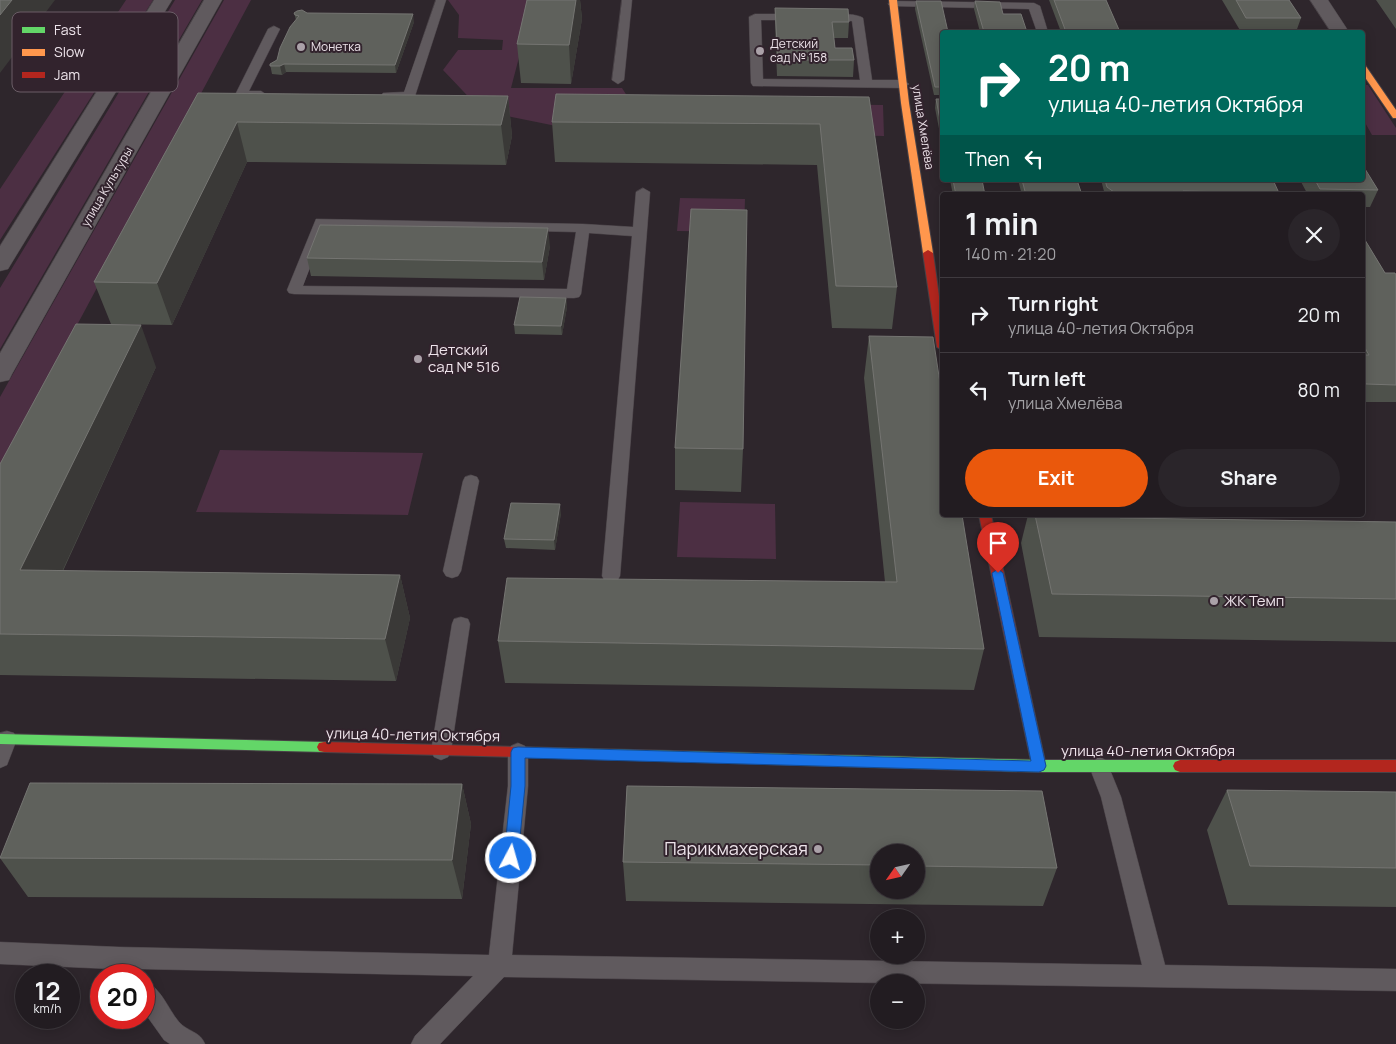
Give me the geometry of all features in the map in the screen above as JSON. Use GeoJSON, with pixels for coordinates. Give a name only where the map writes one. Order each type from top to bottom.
{"type":"FeatureCollection","features":[{"type":"Feature","properties":{"kind":"street"},"geometry":{"type":"LineString","coordinates":[[156,12],[163,0]]}},
{"type":"Feature","properties":{"kind":"street","name":"улица Культуры"},"geometry":{"type":"LineString","coordinates":[[178,61],[213,0]]}},
{"type":"Feature","properties":{"kind":"street"},"geometry":{"type":"LineString","coordinates":[[1319,0],[1339,30]]}},
{"type":"Feature","properties":{"kind":"street","name":"улица Хмелёва"},"geometry":{"type":"LineString","coordinates":[[893,2],[903,84],[940,334]]}},
{"type":"Feature","properties":{"kind":"street"},"geometry":{"type":"LineString","coordinates":[[1365,71],[1396,116]]}},
{"type":"Feature","properties":{"kind":"street"},"geometry":{"type":"LineString","coordinates":[[0,264],[106,92]]}},
{"type":"Feature","properties":{"kind":"street","name":"улица Культуры"},"geometry":{"type":"LineString","coordinates":[[0,374],[161,92]]}},
{"type":"Feature","properties":{"kind":"street"},"geometry":{"type":"LineString","coordinates":[[986,517],[1039,766]]}},
{"type":"Feature","properties":{"kind":"street","name":"улица 40-летия Октября"},"geometry":{"type":"LineString","coordinates":[[4,739],[1039,766],[1396,766]]}},
{"type":"Feature","properties":{"kind":"lane"},"geometry":{"type":"LineString","coordinates":[[379,96],[409,96],[440,0]]}},
{"type":"Feature","properties":{"kind":"lane"},"geometry":{"type":"LineString","coordinates":[[618,80],[627,0]]}},
{"type":"Feature","properties":{"kind":"lane"},"geometry":{"type":"LineString","coordinates":[[893,2],[1034,3],[1041,30]]}},
{"type":"Feature","properties":{"kind":"lane"},"geometry":{"type":"LineString","coordinates":[[867,84],[857,18],[755,17],[757,83],[867,84],[903,84]]}},
{"type":"Feature","properties":{"kind":"lane"},"geometry":{"type":"LineString","coordinates":[[270,96],[241,95],[274,29]]}},
{"type":"Feature","properties":{"kind":"lane"},"geometry":{"type":"LineString","coordinates":[[611,576],[643,192]]}},
{"type":"Feature","properties":{"kind":"lane"},"geometry":{"type":"LineString","coordinates":[[584,228],[574,294],[294,290],[321,222],[584,228],[639,232]]}},
{"type":"Feature","properties":{"kind":"lane"},"geometry":{"type":"LineString","coordinates":[[452,571],[471,481]]}},
{"type":"Feature","properties":{"kind":"lane"},"geometry":{"type":"LineString","coordinates":[[441,750],[461,624]]}},
{"type":"Feature","properties":{"kind":"lane"},"geometry":{"type":"LineString","coordinates":[[0,759],[4,739]]}},
{"type":"Feature","properties":{"kind":"lane"},"geometry":{"type":"LineString","coordinates":[[423,1044],[499,966],[518,786],[518,752]]}},
{"type":"Feature","properties":{"kind":"lane"},"geometry":{"type":"LineString","coordinates":[[1099,766],[1110,797],[1156,976]]}},
{"type":"Feature","properties":{"kind":"lane"},"geometry":{"type":"LineString","coordinates":[[0,952],[100,964]]}},
{"type":"Feature","properties":{"kind":"lane"},"geometry":{"type":"LineString","coordinates":[[155,967],[499,966],[1396,980]]}},
{"type":"Feature","properties":{"kind":"lane"},"geometry":{"type":"LineString","coordinates":[[155,1008],[172,1032],[193,1044]]}},
{"type":"Feature","properties":{"kind":"shaded area"},"geometry":{"type":"Polygon","coordinates":[[[126,0],[153,0],[145,12],[118,12],[126,0]]]}},
{"type":"Feature","properties":{"kind":"shaded area"},"geometry":{"type":"Polygon","coordinates":[[[175,0],[202,0],[178,41],[178,12],[168,12],[175,0]]]}},
{"type":"Feature","properties":{"kind":"shaded area"},"geometry":{"type":"Polygon","coordinates":[[[224,0],[251,0],[0,469],[0,397],[172,92],[178,92],[178,82],[224,0]]]}},
{"type":"Feature","properties":{"kind":"shaded area"},"geometry":{"type":"Polygon","coordinates":[[[448,0],[534,0],[511,88],[622,88],[631,102],[883,105],[884,136],[571,129],[482,111],[443,70],[458,50],[502,50],[503,40],[458,38],[459,15],[448,0]]]}},
{"type":"Feature","properties":{"kind":"shaded area"},"geometry":{"type":"Polygon","coordinates":[[[1365,85],[1368,85],[1396,128],[1396,135],[1372,135],[1365,123],[1365,85]]]}},
{"type":"Feature","properties":{"kind":"shaded area"},"geometry":{"type":"Polygon","coordinates":[[[65,92],[94,92],[0,240],[0,189],[65,92]]]}},
{"type":"Feature","properties":{"kind":"shaded area"},"geometry":{"type":"Polygon","coordinates":[[[119,92],[149,92],[0,349],[0,288],[119,92]]]}},
{"type":"Feature","properties":{"kind":"shaded area"},"geometry":{"type":"Polygon","coordinates":[[[680,198],[745,199],[744,232],[677,231],[680,198]]]}},
{"type":"Feature","properties":{"kind":"shaded area"},"geometry":{"type":"Polygon","coordinates":[[[220,450],[423,453],[408,515],[196,512],[220,450]]]}},
{"type":"Feature","properties":{"kind":"shaded area"},"geometry":{"type":"Polygon","coordinates":[[[680,502],[775,504],[776,559],[677,557],[680,502]]]}},
{"type":"Feature","properties":{"kind":"building"},"geometry":{"type":"Polygon","coordinates":[[[0,0],[12,0],[0,15],[0,0]]]}},
{"type":"Feature","properties":{"kind":"building"},"geometry":{"type":"Polygon","coordinates":[[[527,0],[576,0],[569,45],[517,44],[527,0]]]}},
{"type":"Feature","properties":{"kind":"building"},"geometry":{"type":"Polygon","coordinates":[[[1054,0],[1106,0],[1119,30],[1065,30],[1054,0]]]}},
{"type":"Feature","properties":{"kind":"building"},"geometry":{"type":"Polygon","coordinates":[[[1236,0],[1289,0],[1301,18],[1246,18],[1236,0]]]}},
{"type":"Feature","properties":{"kind":"building"},"geometry":{"type":"Polygon","coordinates":[[[916,1],[941,1],[948,30],[940,30],[940,87],[935,87],[916,1]]]}},
{"type":"Feature","properties":{"kind":"building"},"geometry":{"type":"Polygon","coordinates":[[[975,1],[1000,2],[1003,14],[1021,14],[1026,30],[983,30],[975,1]]]}},
{"type":"Feature","properties":{"kind":"building"},"geometry":{"type":"Polygon","coordinates":[[[775,8],[848,9],[849,22],[832,22],[835,48],[852,48],[854,60],[778,60],[775,8]]]}},
{"type":"Feature","properties":{"kind":"building"},"geometry":{"type":"Polygon","coordinates":[[[302,10],[307,13],[413,14],[395,65],[284,64],[270,66],[270,64],[277,60],[280,48],[290,27],[299,16],[294,13],[302,10]]]}},
{"type":"Feature","properties":{"kind":"building"},"geometry":{"type":"Polygon","coordinates":[[[198,93],[508,96],[501,125],[237,122],[157,283],[94,282],[198,93]]]}},
{"type":"Feature","properties":{"kind":"building"},"geometry":{"type":"Polygon","coordinates":[[[556,94],[869,97],[897,287],[836,286],[820,124],[552,122],[556,94]]]}},
{"type":"Feature","properties":{"kind":"building"},"geometry":{"type":"Polygon","coordinates":[[[936,99],[940,99],[940,120],[936,99]]]}},
{"type":"Feature","properties":{"kind":"building"},"geometry":{"type":"Polygon","coordinates":[[[1365,169],[1378,190],[1320,189],[1316,182],[1365,182],[1365,169]]]}},
{"type":"Feature","properties":{"kind":"building"},"geometry":{"type":"Polygon","coordinates":[[[953,182],[982,182],[984,192],[955,192],[953,182]]]}},
{"type":"Feature","properties":{"kind":"building"},"geometry":{"type":"Polygon","coordinates":[[[1023,182],[1078,182],[1081,192],[1025,192],[1023,182]]]}},
{"type":"Feature","properties":{"kind":"building"},"geometry":{"type":"Polygon","coordinates":[[[1106,182],[1274,182],[1279,192],[1114,192],[1107,187],[1106,182]]]}},
{"type":"Feature","properties":{"kind":"building"},"geometry":{"type":"Polygon","coordinates":[[[691,209],[747,210],[743,449],[675,448],[691,209]]]}},
{"type":"Feature","properties":{"kind":"building"},"geometry":{"type":"Polygon","coordinates":[[[320,225],[548,228],[542,262],[307,258],[320,225]]]}},
{"type":"Feature","properties":{"kind":"building"},"geometry":{"type":"Polygon","coordinates":[[[1365,240],[1385,273],[1395,273],[1396,275],[1396,385],[1366,384],[1365,355],[1369,355],[1365,348],[1365,240]]]}},
{"type":"Feature","properties":{"kind":"building"},"geometry":{"type":"Polygon","coordinates":[[[520,297],[566,298],[561,326],[514,325],[520,297]]]}},
{"type":"Feature","properties":{"kind":"building"},"geometry":{"type":"Polygon","coordinates":[[[76,324],[141,325],[20,570],[400,575],[385,639],[0,634],[0,464],[76,324]]]}},
{"type":"Feature","properties":{"kind":"building"},"geometry":{"type":"Polygon","coordinates":[[[869,336],[933,337],[940,383],[940,517],[962,517],[984,649],[498,641],[507,578],[897,582],[869,336]]]}},
{"type":"Feature","properties":{"kind":"building"},"geometry":{"type":"Polygon","coordinates":[[[511,503],[560,504],[554,540],[504,539],[511,503]]]}},
{"type":"Feature","properties":{"kind":"building"},"geometry":{"type":"Polygon","coordinates":[[[1035,517],[1396,522],[1396,599],[1052,594],[1035,517]]]}},
{"type":"Feature","properties":{"kind":"building"},"geometry":{"type":"Polygon","coordinates":[[[30,783],[462,784],[452,860],[0,858],[30,783]]]}},
{"type":"Feature","properties":{"kind":"building"},"geometry":{"type":"Polygon","coordinates":[[[627,786],[1042,791],[1057,868],[925,866],[925,844],[870,844],[870,865],[623,862],[627,786]]]}},
{"type":"Feature","properties":{"kind":"building"},"geometry":{"type":"Polygon","coordinates":[[[1227,790],[1396,792],[1396,868],[1250,866],[1227,790]]]}},
{"type":"Feature","properties":{"kind":"traffic: fast"},"geometry":{"type":"LineString","coordinates":[[0,739],[324,747]]}},
{"type":"Feature","properties":{"kind":"traffic: fast"},"geometry":{"type":"LineString","coordinates":[[555,753],[1039,766],[1180,766]]}},
{"type":"Feature","properties":{"kind":"traffic: slow"},"geometry":{"type":"LineString","coordinates":[[893,0],[905,103],[928,253]]}},
{"type":"Feature","properties":{"kind":"traffic: slow"},"geometry":{"type":"LineString","coordinates":[[1365,71],[1396,116]]}},
{"type":"Feature","properties":{"kind":"traffic: jam"},"geometry":{"type":"LineString","coordinates":[[928,253],[940,334]]}},
{"type":"Feature","properties":{"kind":"traffic: jam"},"geometry":{"type":"LineString","coordinates":[[985,517],[1039,766]]}},
{"type":"Feature","properties":{"kind":"traffic: jam"},"geometry":{"type":"LineString","coordinates":[[324,747],[555,753]]}},
{"type":"Feature","properties":{"kind":"traffic: jam"},"geometry":{"type":"LineString","coordinates":[[1180,766],[1396,766]]}},
{"type":"Feature","properties":{"kind":"place","name":"Монетка"},"geometry":{"type":"Point","coordinates":[301,47]}},
{"type":"Feature","properties":{"kind":"place","name":"Детский сад № 158"},"geometry":{"type":"Point","coordinates":[760,51]}},
{"type":"Feature","properties":{"kind":"place","name":"Детский сад № 516"},"geometry":{"type":"Point","coordinates":[418,359]}},
{"type":"Feature","properties":{"kind":"place","name":"ЖК Темп"},"geometry":{"type":"Point","coordinates":[1214,601]}},
{"type":"Feature","properties":{"kind":"place","name":"Парикмахерская"},"geometry":{"type":"Point","coordinates":[818,849]}},
{"type":"Feature","properties":{"kind":"route"},"geometry":{"type":"LineString","coordinates":[[511,858],[518,786],[518,752],[1039,766],[998,573]]}}]}
